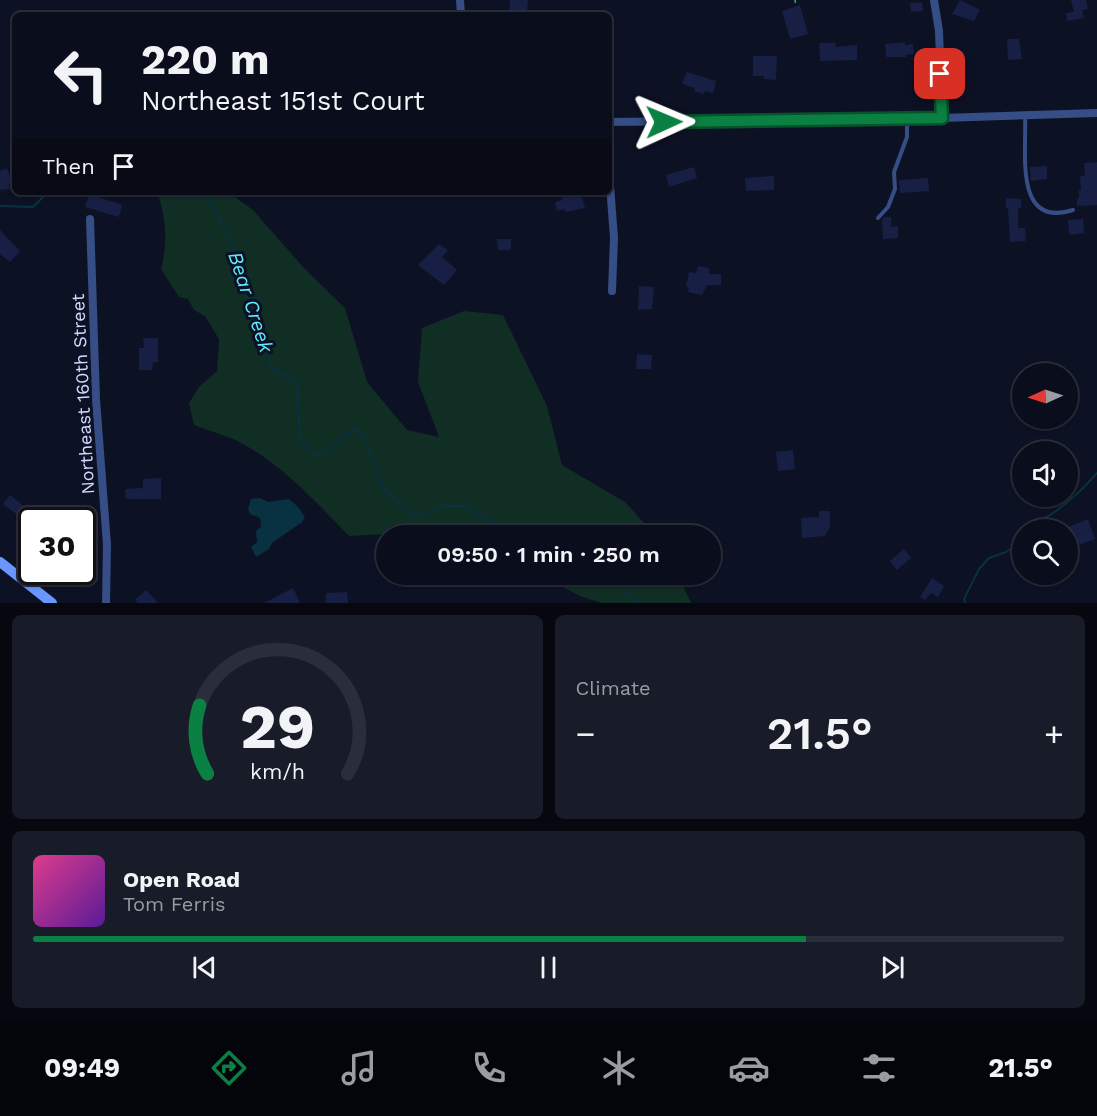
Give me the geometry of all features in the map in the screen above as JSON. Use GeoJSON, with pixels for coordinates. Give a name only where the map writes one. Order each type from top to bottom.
{"type":"FeatureCollection","features":[{"type":"Feature","properties":{"kind":"street"},"geometry":{"type":"LineString","coordinates":[[934,0],[939,31],[942,118]]}},
{"type":"Feature","properties":{"kind":"street"},"geometry":{"type":"LineString","coordinates":[[612,122],[942,118],[1097,113]]}},
{"type":"Feature","properties":{"kind":"street"},"geometry":{"type":"LineString","coordinates":[[611,195],[614,238],[612,291]]}},
{"type":"Feature","properties":{"kind":"street","name":"Northeast 160th Street"},"geometry":{"type":"LineString","coordinates":[[90,219],[96,399],[108,544],[106,603]]}},
{"type":"Feature","properties":{"kind":"street"},"geometry":{"type":"LineString","coordinates":[[0,562],[52,603]]}},
{"type":"Feature","properties":{"kind":"lane"},"geometry":{"type":"LineString","coordinates":[[1025,116],[1025,177],[1030,196],[1038,205],[1050,212],[1061,214],[1073,210]]}},
{"type":"Feature","properties":{"kind":"lane"},"geometry":{"type":"LineString","coordinates":[[878,218],[888,207],[895,189],[894,172],[907,137],[907,118]]}},
{"type":"Feature","properties":{"kind":"path"},"geometry":{"type":"LineString","coordinates":[[795,0],[796,7]]}},
{"type":"Feature","properties":{"kind":"green space"},"geometry":{"type":"Polygon","coordinates":[[[158,195],[232,195],[253,210],[304,268],[345,308],[367,382],[407,430],[439,437],[418,382],[422,328],[464,311],[503,315],[547,406],[562,465],[625,502],[646,525],[442,525],[437,523],[376,525],[376,535],[349,536],[295,482],[265,458],[233,439],[194,425],[189,403],[199,387],[217,371],[219,339],[205,316],[194,310],[188,299],[179,297],[161,269],[165,250],[165,230],[158,195]]]}},
{"type":"Feature","properties":{"kind":"green space"},"geometry":{"type":"Polygon","coordinates":[[[559,585],[683,585],[691,603],[602,603],[580,596],[559,585]]]}},
{"type":"Feature","properties":{"kind":"water"},"geometry":{"type":"Polygon","coordinates":[[[260,498],[268,502],[289,499],[305,517],[302,522],[272,543],[269,549],[256,557],[251,547],[257,542],[256,531],[261,527],[260,518],[250,514],[248,509],[251,499],[260,498]]]}},
{"type":"Feature","properties":{"kind":"building"},"geometry":{"type":"Polygon","coordinates":[[[510,0],[528,0],[527,12],[509,10],[510,0]]]}},
{"type":"Feature","properties":{"kind":"building"},"geometry":{"type":"Polygon","coordinates":[[[960,0],[980,10],[974,21],[952,14],[960,0]]]}},
{"type":"Feature","properties":{"kind":"building"},"geometry":{"type":"Polygon","coordinates":[[[1071,0],[1086,0],[1088,9],[1082,10],[1084,18],[1067,21],[1066,13],[1074,12],[1071,0]]]}},
{"type":"Feature","properties":{"kind":"building"},"geometry":{"type":"Polygon","coordinates":[[[922,2],[923,11],[911,12],[910,3],[922,2]]]}},
{"type":"Feature","properties":{"kind":"building"},"geometry":{"type":"Polygon","coordinates":[[[800,5],[808,34],[790,39],[782,11],[800,5]]]}},
{"type":"Feature","properties":{"kind":"building"},"geometry":{"type":"Polygon","coordinates":[[[1007,39],[1019,39],[1022,59],[1008,60],[1007,39]]]}},
{"type":"Feature","properties":{"kind":"building"},"geometry":{"type":"Polygon","coordinates":[[[905,42],[905,45],[913,44],[914,54],[906,55],[906,57],[886,57],[885,44],[905,42]]]}},
{"type":"Feature","properties":{"kind":"building"},"geometry":{"type":"Polygon","coordinates":[[[819,43],[836,43],[835,47],[857,45],[857,60],[820,61],[819,43]]]}},
{"type":"Feature","properties":{"kind":"building"},"geometry":{"type":"Polygon","coordinates":[[[753,56],[777,56],[776,80],[764,79],[764,76],[753,76],[753,56]]]}},
{"type":"Feature","properties":{"kind":"building"},"geometry":{"type":"Polygon","coordinates":[[[687,72],[716,81],[713,93],[705,91],[704,94],[682,84],[687,72]]]}},
{"type":"Feature","properties":{"kind":"building"},"geometry":{"type":"Polygon","coordinates":[[[1097,162],[1097,205],[1077,206],[1079,190],[1081,190],[1080,176],[1085,176],[1084,163],[1097,162]]]}},
{"type":"Feature","properties":{"kind":"building"},"geometry":{"type":"Polygon","coordinates":[[[1047,166],[1047,179],[1031,181],[1030,167],[1047,166]]]}},
{"type":"Feature","properties":{"kind":"building"},"geometry":{"type":"Polygon","coordinates":[[[694,167],[697,178],[669,187],[666,175],[694,167]]]}},
{"type":"Feature","properties":{"kind":"building"},"geometry":{"type":"Polygon","coordinates":[[[7,168],[12,180],[9,184],[10,189],[0,190],[0,171],[7,168]]]}},
{"type":"Feature","properties":{"kind":"building"},"geometry":{"type":"Polygon","coordinates":[[[774,176],[774,190],[746,191],[745,178],[774,176]]]}},
{"type":"Feature","properties":{"kind":"building"},"geometry":{"type":"Polygon","coordinates":[[[928,178],[929,191],[900,193],[899,180],[928,178]]]}},
{"type":"Feature","properties":{"kind":"building"},"geometry":{"type":"Polygon","coordinates":[[[89,195],[122,205],[119,217],[85,207],[89,195]]]}},
{"type":"Feature","properties":{"kind":"building"},"geometry":{"type":"Polygon","coordinates":[[[582,195],[585,208],[565,212],[565,209],[557,211],[555,202],[562,200],[561,198],[582,195]]]}},
{"type":"Feature","properties":{"kind":"building"},"geometry":{"type":"Polygon","coordinates":[[[1006,198],[1022,199],[1021,208],[1018,208],[1018,228],[1025,228],[1026,241],[1010,242],[1006,198]]]}},
{"type":"Feature","properties":{"kind":"building"},"geometry":{"type":"Polygon","coordinates":[[[884,217],[891,217],[891,227],[898,226],[898,238],[883,239],[882,220],[884,217]]]}},
{"type":"Feature","properties":{"kind":"building"},"geometry":{"type":"Polygon","coordinates":[[[1083,219],[1084,233],[1069,235],[1068,220],[1083,219]]]}},
{"type":"Feature","properties":{"kind":"building"},"geometry":{"type":"Polygon","coordinates":[[[0,230],[20,251],[10,262],[0,254],[0,230]]]}},
{"type":"Feature","properties":{"kind":"building"},"geometry":{"type":"Polygon","coordinates":[[[497,239],[511,239],[511,250],[498,250],[497,239]]]}},
{"type":"Feature","properties":{"kind":"building"},"geometry":{"type":"Polygon","coordinates":[[[439,244],[448,250],[442,257],[457,270],[444,285],[418,265],[439,244]]]}},
{"type":"Feature","properties":{"kind":"building"},"geometry":{"type":"Polygon","coordinates":[[[698,266],[709,268],[709,274],[721,274],[721,285],[707,285],[702,295],[688,292],[689,287],[686,287],[689,272],[696,273],[698,266]]]}},
{"type":"Feature","properties":{"kind":"building"},"geometry":{"type":"Polygon","coordinates":[[[639,286],[654,287],[652,309],[638,310],[639,286]]]}},
{"type":"Feature","properties":{"kind":"building"},"geometry":{"type":"Polygon","coordinates":[[[143,338],[158,338],[158,362],[153,362],[152,370],[139,370],[139,348],[144,348],[143,338]]]}},
{"type":"Feature","properties":{"kind":"building"},"geometry":{"type":"Polygon","coordinates":[[[637,354],[652,355],[651,369],[636,369],[637,354]]]}},
{"type":"Feature","properties":{"kind":"building"},"geometry":{"type":"Polygon","coordinates":[[[793,450],[795,469],[778,471],[776,452],[793,450]]]}},
{"type":"Feature","properties":{"kind":"building"},"geometry":{"type":"Polygon","coordinates":[[[161,478],[161,499],[126,499],[125,489],[143,488],[143,479],[161,478]]]}},
{"type":"Feature","properties":{"kind":"building"},"geometry":{"type":"Polygon","coordinates":[[[10,495],[25,507],[18,507],[18,515],[3,504],[10,495]]]}},
{"type":"Feature","properties":{"kind":"building"},"geometry":{"type":"Polygon","coordinates":[[[819,511],[830,511],[830,527],[825,536],[802,538],[801,518],[819,517],[819,511]]]}},
{"type":"Feature","properties":{"kind":"building"},"geometry":{"type":"Polygon","coordinates":[[[1088,519],[1095,539],[1078,545],[1078,523],[1088,519]]]}},
{"type":"Feature","properties":{"kind":"building"},"geometry":{"type":"Polygon","coordinates":[[[904,549],[911,558],[897,570],[890,561],[904,549]]]}},
{"type":"Feature","properties":{"kind":"building"},"geometry":{"type":"Polygon","coordinates":[[[932,578],[944,586],[938,597],[931,593],[925,600],[920,597],[932,578]]]}},
{"type":"Feature","properties":{"kind":"building"},"geometry":{"type":"Polygon","coordinates":[[[63,585],[76,585],[76,587],[63,587],[63,585]]]}},
{"type":"Feature","properties":{"kind":"building"},"geometry":{"type":"Polygon","coordinates":[[[293,588],[300,603],[264,603],[293,588]]]}},
{"type":"Feature","properties":{"kind":"building"},"geometry":{"type":"Polygon","coordinates":[[[146,590],[158,603],[138,603],[135,600],[146,590]]]}},
{"type":"Feature","properties":{"kind":"building"},"geometry":{"type":"Polygon","coordinates":[[[347,592],[348,603],[326,603],[326,593],[347,592]]]}},
{"type":"Feature","properties":{"kind":"waterway","name":"Bear Creek"},"geometry":{"type":"LineString","coordinates":[[0,206],[33,207],[45,195]]}},
{"type":"Feature","properties":{"kind":"waterway","name":"Bear Creek"},"geometry":{"type":"LineString","coordinates":[[206,195],[232,243],[250,309],[273,370],[297,381],[300,441],[315,455],[324,453],[353,430],[364,434],[383,488],[415,517],[444,506],[465,506],[496,525]]}},
{"type":"Feature","properties":{"kind":"waterway","name":"Bear Creek"},"geometry":{"type":"LineString","coordinates":[[1043,519],[1071,499],[1097,473]]}},
{"type":"Feature","properties":{"kind":"waterway","name":"Bear Creek"},"geometry":{"type":"LineString","coordinates":[[965,603],[964,599],[979,569],[989,558],[1012,548]]}},
{"type":"Feature","properties":{"kind":"waterway","name":"Bear Creek"},"geometry":{"type":"LineString","coordinates":[[620,585],[640,603]]}},
{"type":"Feature","properties":{"kind":"route"},"geometry":{"type":"LineString","coordinates":[[664,122],[942,118],[940,74]]}}]}
